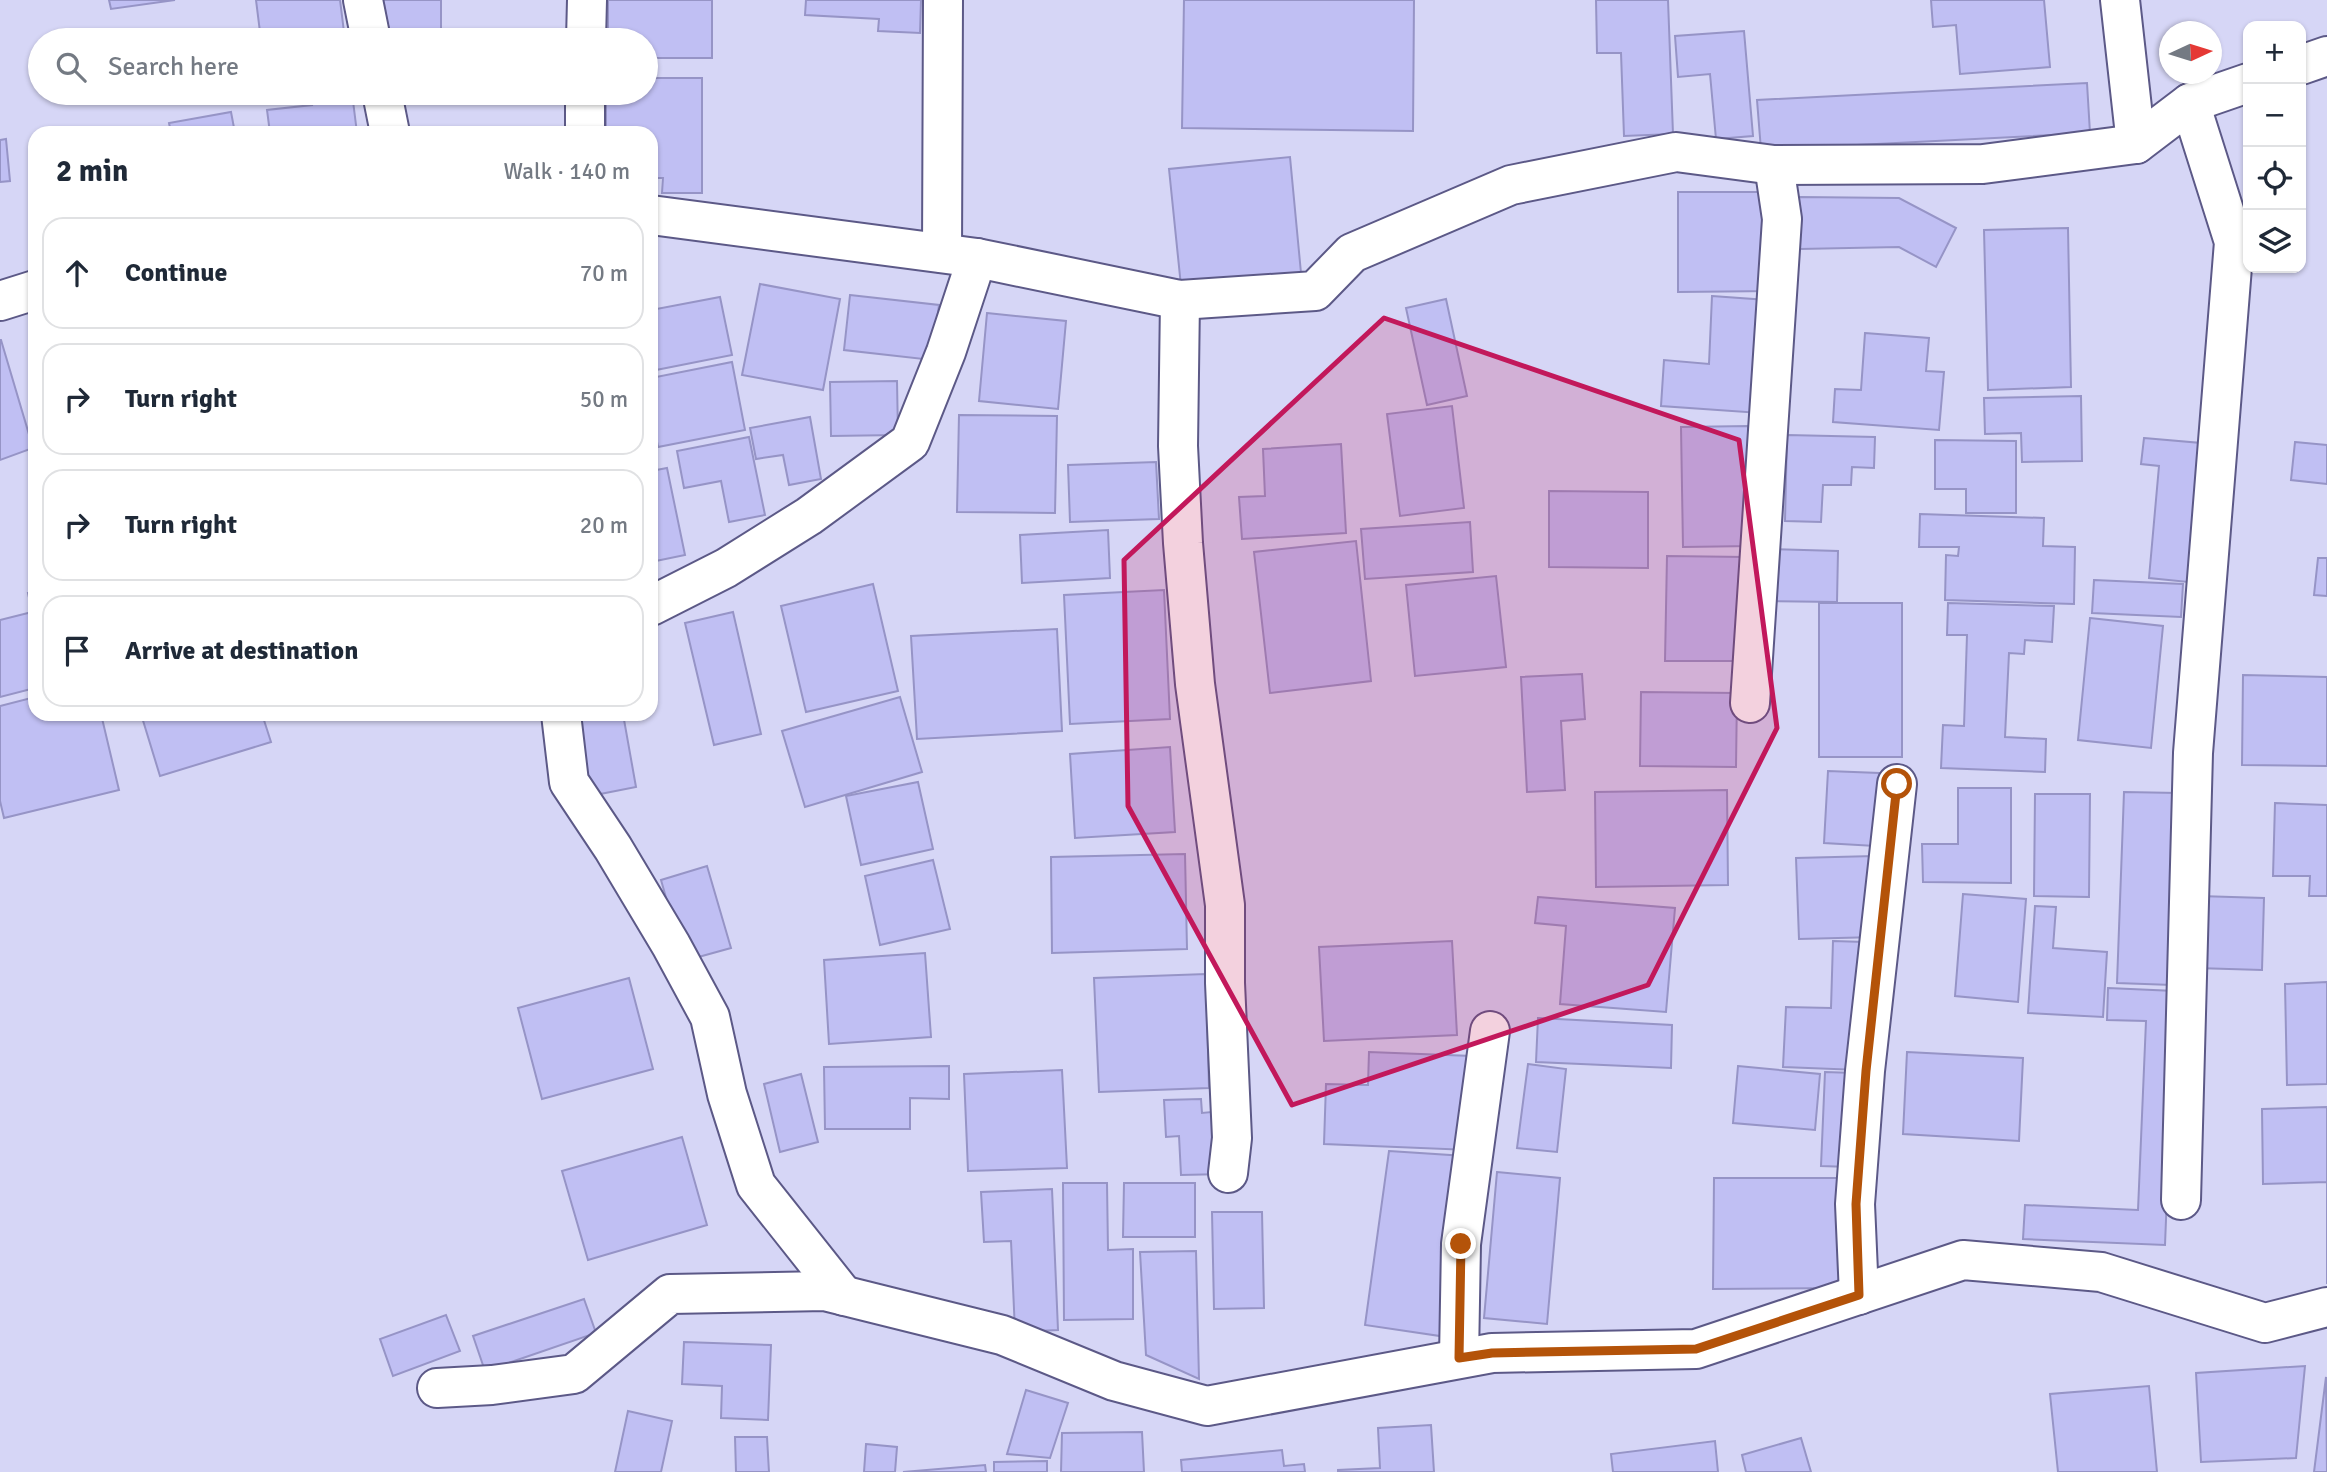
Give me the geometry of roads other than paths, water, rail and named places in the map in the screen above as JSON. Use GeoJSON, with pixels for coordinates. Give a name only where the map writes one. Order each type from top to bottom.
{"type":"FeatureCollection","features":[{"type":"Feature","properties":{"kind":"street"},"geometry":{"type":"LineString","coordinates":[[363,0],[369,28]]}},
{"type":"Feature","properties":{"kind":"street"},"geometry":{"type":"LineString","coordinates":[[586,28],[587,0]]}},
{"type":"Feature","properties":{"kind":"street"},"geometry":{"type":"LineString","coordinates":[[658,602],[726,568],[799,523],[910,442],[946,352],[959,255],[943,0]]}},
{"type":"Feature","properties":{"kind":"street"},"geometry":{"type":"LineString","coordinates":[[2120,0],[2136,144]]}},
{"type":"Feature","properties":{"kind":"street"},"geometry":{"type":"LineString","coordinates":[[2306,63],[2327,56]]}},
{"type":"Feature","properties":{"kind":"street"},"geometry":{"type":"LineString","coordinates":[[658,216],[959,255],[1180,300],[1315,290],[1352,253],[1511,185],[1676,152],[1774,166],[1983,164],[2136,144],[2190,103],[2245,84]]}},
{"type":"Feature","properties":{"kind":"street"},"geometry":{"type":"LineString","coordinates":[[2181,1200],[2193,754],[2234,242],[2190,103]]}},
{"type":"Feature","properties":{"kind":"street"},"geometry":{"type":"LineString","coordinates":[[384,105],[389,126]]}},
{"type":"Feature","properties":{"kind":"street"},"geometry":{"type":"LineString","coordinates":[[585,105],[585,126]]}},
{"type":"Feature","properties":{"kind":"street"},"geometry":{"type":"LineString","coordinates":[[1750,703],[1782,219],[1774,166]]}},
{"type":"Feature","properties":{"kind":"street"},"geometry":{"type":"LineString","coordinates":[[0,302],[28,292]]}},
{"type":"Feature","properties":{"kind":"street"},"geometry":{"type":"LineString","coordinates":[[1180,300],[1178,446],[1183,542],[1195,684],[1225,905],[1225,983],[1232,1138],[1228,1173]]}},
{"type":"Feature","properties":{"kind":"street"},"geometry":{"type":"LineString","coordinates":[[562,721],[569,782],[671,944],[710,1017],[727,1094],[756,1185],[844,1296]]}},
{"type":"Feature","properties":{"kind":"street"},"geometry":{"type":"LineString","coordinates":[[1859,1295],[1856,1191],[1897,784]]}},
{"type":"Feature","properties":{"kind":"street"},"geometry":{"type":"LineString","coordinates":[[1459,1358],[1461,1244],[1490,1031]]}},
{"type":"Feature","properties":{"kind":"street"},"geometry":{"type":"LineString","coordinates":[[437,1388],[492,1385],[574,1374],[670,1294],[825,1291],[1002,1335],[1114,1381],[1207,1406],[1492,1353],[1696,1349],[1963,1260],[2101,1272],[2265,1323],[2327,1307]]}}]}
